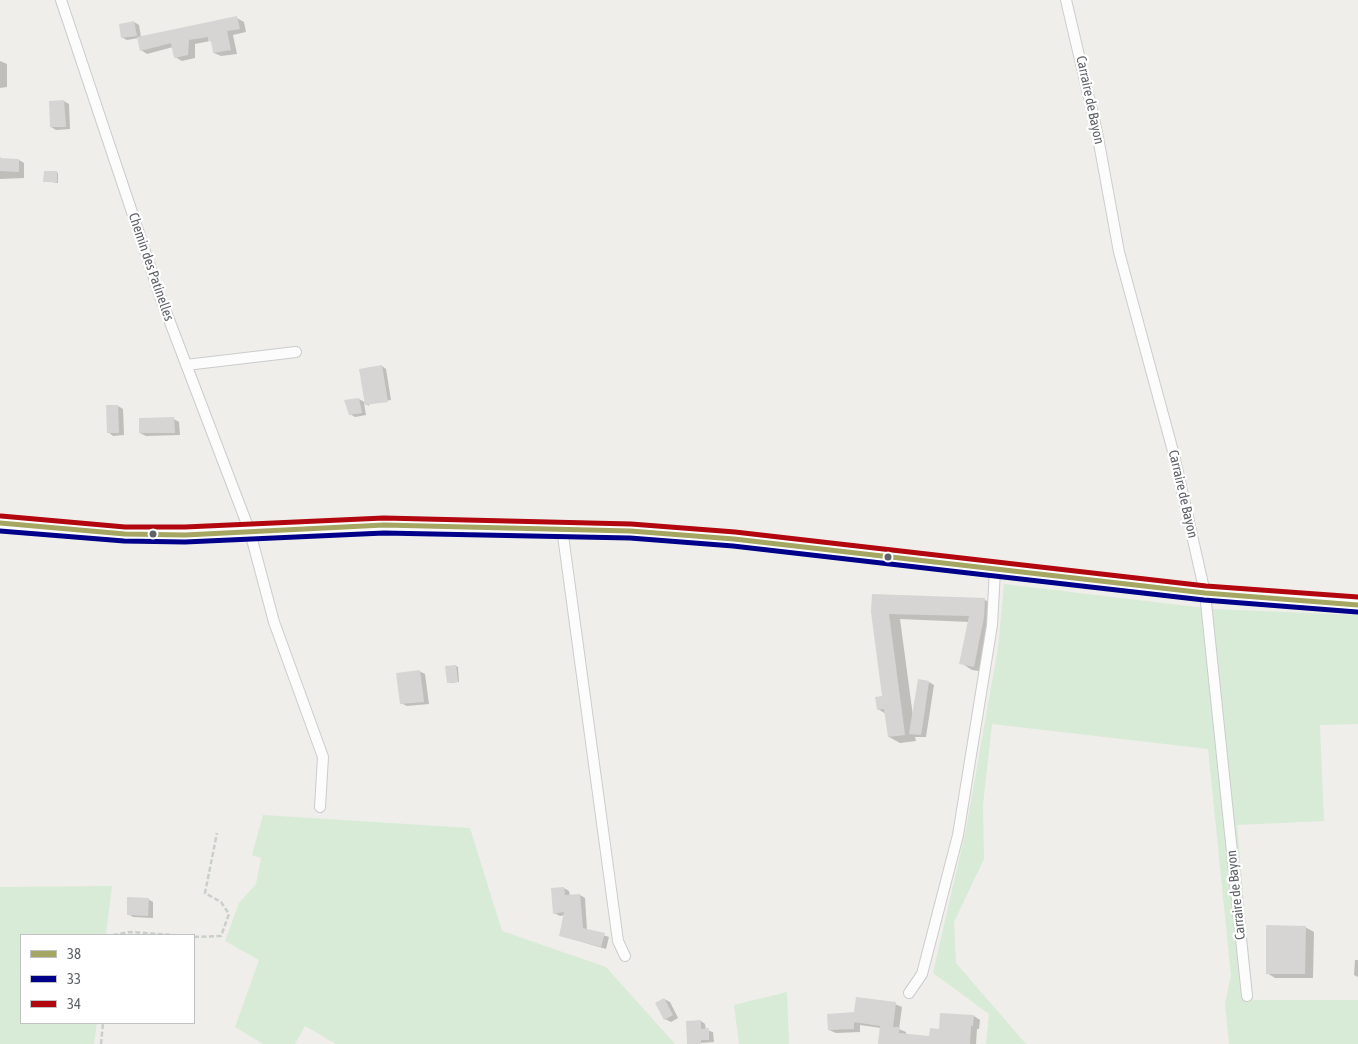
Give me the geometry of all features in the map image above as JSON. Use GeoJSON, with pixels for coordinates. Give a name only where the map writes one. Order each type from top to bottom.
{"type":"FeatureCollection","features":[{"type":"Feature","properties":{"kind":"main road"},"geometry":{"type":"LineString","coordinates":[[0,524],[125,534],[185,535],[384,525],[630,531],[734,540],[1205,593],[1358,605]]}},
{"type":"Feature","properties":{"kind":"street","name":"Chemin des Patinelles"},"geometry":{"type":"LineString","coordinates":[[61,0],[186,365],[250,532],[274,622],[324,756],[320,807]]}},
{"type":"Feature","properties":{"kind":"street","name":"Carraire de Bayon"},"geometry":{"type":"LineString","coordinates":[[1066,0],[1093,114],[1119,252],[1174,455],[1205,593],[1247,996]]}},
{"type":"Feature","properties":{"kind":"street"},"geometry":{"type":"LineString","coordinates":[[186,365],[296,352]]}},
{"type":"Feature","properties":{"kind":"street"},"geometry":{"type":"LineString","coordinates":[[562,528],[618,941],[625,956]]}},
{"type":"Feature","properties":{"kind":"street"},"geometry":{"type":"LineString","coordinates":[[909,993],[922,974],[958,835],[992,625],[996,570]]}},
{"type":"Feature","properties":{"kind":"path"},"geometry":{"type":"LineString","coordinates":[[195,937],[221,936],[229,914],[221,902],[205,893],[217,832]]}},
{"type":"Feature","properties":{"kind":"path"},"geometry":{"type":"LineString","coordinates":[[119,934],[130,932],[159,934]]}},
{"type":"Feature","properties":{"kind":"path"},"geometry":{"type":"LineString","coordinates":[[101,1044],[103,1024]]}},
{"type":"Feature","properties":{"kind":"green space"},"geometry":{"type":"Polygon","coordinates":[[[1004,584],[1213,609],[1358,615],[1358,724],[1320,725],[1324,821],[1237,825],[1253,1000],[1358,1000],[1358,1044],[1229,1044],[1225,1004],[1231,976],[1208,749],[992,724],[983,805],[984,859],[954,922],[956,963],[1026,1044],[986,1044],[989,1014],[933,973],[966,829],[998,648],[1004,584]]]}},
{"type":"Feature","properties":{"kind":"green space"},"geometry":{"type":"Polygon","coordinates":[[[263,815],[470,828],[502,931],[606,967],[675,1044],[336,1044],[305,1026],[295,1044],[263,1044],[235,1027],[259,960],[225,941],[239,903],[256,884],[261,858],[252,855],[263,815]]]}},
{"type":"Feature","properties":{"kind":"green space"},"geometry":{"type":"Polygon","coordinates":[[[112,886],[106,934],[20,934],[20,1024],[97,1024],[94,1044],[0,1044],[0,887],[112,886]]]}},
{"type":"Feature","properties":{"kind":"green space"},"geometry":{"type":"Polygon","coordinates":[[[787,992],[789,1044],[739,1044],[734,1005],[787,992]]]}},
{"type":"Feature","properties":{"kind":"building"},"geometry":{"type":"Polygon","coordinates":[[[237,16],[240,29],[227,31],[231,50],[213,53],[211,41],[208,41],[208,37],[189,40],[188,55],[174,58],[171,43],[140,51],[137,37],[237,16]]]}},
{"type":"Feature","properties":{"kind":"building"},"geometry":{"type":"Polygon","coordinates":[[[134,21],[137,36],[121,38],[119,24],[134,21]]]}},
{"type":"Feature","properties":{"kind":"building"},"geometry":{"type":"Polygon","coordinates":[[[64,100],[66,127],[50,127],[49,101],[64,100]]]}},
{"type":"Feature","properties":{"kind":"building"},"geometry":{"type":"Polygon","coordinates":[[[0,158],[19,159],[19,172],[0,171],[0,158]]]}},
{"type":"Feature","properties":{"kind":"building"},"geometry":{"type":"Polygon","coordinates":[[[44,171],[57,171],[57,182],[43,182],[44,171]]]}},
{"type":"Feature","properties":{"kind":"building"},"geometry":{"type":"Polygon","coordinates":[[[382,365],[388,402],[365,405],[359,369],[382,365]]]}},
{"type":"Feature","properties":{"kind":"building"},"geometry":{"type":"Polygon","coordinates":[[[359,398],[362,413],[349,415],[344,400],[359,398]]]}},
{"type":"Feature","properties":{"kind":"building"},"geometry":{"type":"Polygon","coordinates":[[[106,405],[118,405],[119,433],[107,433],[106,405]]]}},
{"type":"Feature","properties":{"kind":"building"},"geometry":{"type":"Polygon","coordinates":[[[174,417],[175,433],[139,433],[139,418],[174,417]]]}},
{"type":"Feature","properties":{"kind":"building"},"geometry":{"type":"Polygon","coordinates":[[[872,594],[985,598],[984,617],[974,667],[959,664],[969,616],[889,614],[905,735],[888,737],[884,709],[877,710],[875,697],[882,696],[871,612],[872,594]]]}},
{"type":"Feature","properties":{"kind":"building"},"geometry":{"type":"Polygon","coordinates":[[[456,665],[458,682],[447,683],[445,666],[456,665]]]}},
{"type":"Feature","properties":{"kind":"building"},"geometry":{"type":"Polygon","coordinates":[[[420,670],[424,702],[400,704],[396,673],[420,670]]]}},
{"type":"Feature","properties":{"kind":"building"},"geometry":{"type":"Polygon","coordinates":[[[918,679],[929,681],[921,735],[909,734],[918,679]]]}},
{"type":"Feature","properties":{"kind":"building"},"geometry":{"type":"Polygon","coordinates":[[[564,887],[565,895],[580,894],[583,928],[605,933],[601,947],[559,936],[564,912],[553,914],[551,888],[564,887]]]}},
{"type":"Feature","properties":{"kind":"building"},"geometry":{"type":"Polygon","coordinates":[[[127,897],[149,898],[148,916],[127,915],[127,897]]]}},
{"type":"Feature","properties":{"kind":"building"},"geometry":{"type":"Polygon","coordinates":[[[1266,925],[1306,926],[1305,974],[1266,974],[1266,925]]]}},
{"type":"Feature","properties":{"kind":"building"},"geometry":{"type":"Polygon","coordinates":[[[856,997],[896,1002],[893,1027],[900,1027],[899,1033],[929,1036],[930,1028],[939,1029],[940,1013],[974,1015],[970,1044],[878,1044],[880,1026],[854,1022],[854,1029],[828,1030],[827,1014],[854,1012],[856,997]]]}},
{"type":"Feature","properties":{"kind":"building"},"geometry":{"type":"Polygon","coordinates":[[[664,998],[673,1015],[664,1020],[655,1003],[664,998]]]}},
{"type":"Feature","properties":{"kind":"building"},"geometry":{"type":"Polygon","coordinates":[[[701,1020],[701,1029],[709,1028],[709,1040],[701,1040],[701,1044],[687,1044],[686,1021],[701,1020]]]}},
{"type":"Feature","properties":{"kind":"transit line","name":"34"},"geometry":{"type":"LineString","coordinates":[[1,516],[125,527],[185,527],[384,518],[631,524],[735,532],[1206,586],[1358,597]]}},
{"type":"Feature","properties":{"kind":"transit line","name":"38"},"geometry":{"type":"LineString","coordinates":[[0,523],[125,534],[185,535],[384,525],[630,531],[734,539],[1205,593],[1358,605]]}},
{"type":"Feature","properties":{"kind":"transit line","name":"33"},"geometry":{"type":"LineString","coordinates":[[0,531],[124,541],[185,542],[384,533],[630,538],[733,546],[1204,600],[1357,612]]}}]}
